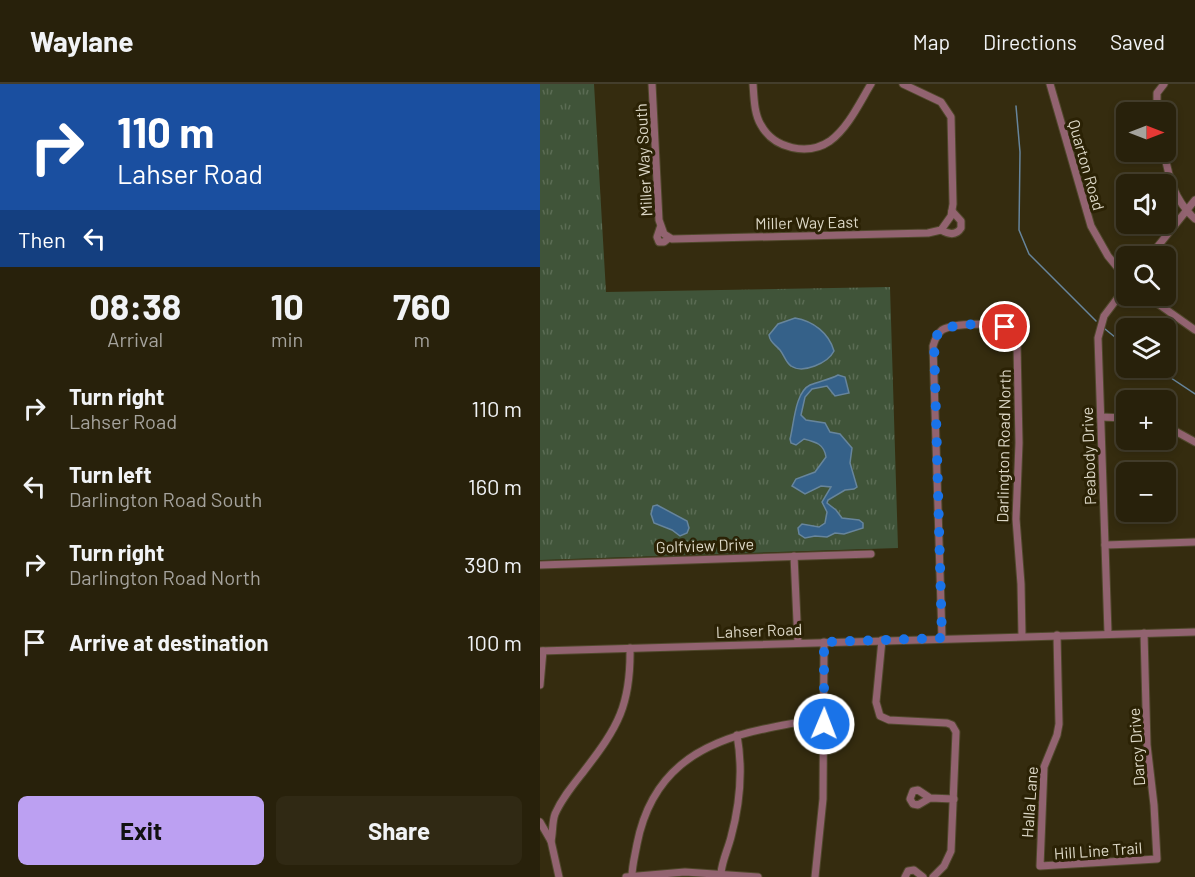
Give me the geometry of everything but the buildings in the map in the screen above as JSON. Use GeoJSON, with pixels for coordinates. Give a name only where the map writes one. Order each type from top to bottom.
{"type":"FeatureCollection","features":[{"type":"Feature","properties":{"kind":"street","name":"Miller Way South"},"geometry":{"type":"LineString","coordinates":[[652,84],[664,233]]}},
{"type":"Feature","properties":{"kind":"street"},"geometry":{"type":"LineString","coordinates":[[753,84],[761,127],[775,141],[790,148],[801,149],[819,146],[834,137],[871,84]]}},
{"type":"Feature","properties":{"kind":"street"},"geometry":{"type":"LineString","coordinates":[[903,84],[941,102],[951,117],[952,211],[948,222],[941,230]]}},
{"type":"Feature","properties":{"kind":"street","name":"Quarton Road"},"geometry":{"type":"LineString","coordinates":[[1050,84],[1091,226],[1116,267]]}},
{"type":"Feature","properties":{"kind":"street"},"geometry":{"type":"LineString","coordinates":[[1157,102],[1157,93],[1164,84]]}},
{"type":"Feature","properties":{"kind":"street"},"geometry":{"type":"LineString","coordinates":[[1166,162],[1172,187],[1186,210],[1195,219]]}},
{"type":"Feature","properties":{"kind":"street"},"geometry":{"type":"LineString","coordinates":[[1158,246],[1195,200]]}},
{"type":"Feature","properties":{"kind":"street","name":"Miller Way East"},"geometry":{"type":"LineString","coordinates":[[664,233],[909,234],[932,233],[941,230],[953,234],[958,233],[962,228],[962,221],[952,211]]}},
{"type":"Feature","properties":{"kind":"street","name":"Peabody Drive"},"geometry":{"type":"LineString","coordinates":[[1108,633],[1099,332],[1104,316],[1116,300]]}},
{"type":"Feature","properties":{"kind":"street"},"geometry":{"type":"LineString","coordinates":[[1161,306],[1195,330]]}},
{"type":"Feature","properties":{"kind":"street","name":"Darlington Road North"},"geometry":{"type":"LineString","coordinates":[[942,638],[933,351],[934,341],[940,332],[957,326],[1000,326],[1011,332],[1016,340],[1019,452],[1016,519],[1022,636]]}},
{"type":"Feature","properties":{"kind":"street"},"geometry":{"type":"LineString","coordinates":[[1101,417],[1116,418]]}},
{"type":"Feature","properties":{"kind":"street"},"geometry":{"type":"LineString","coordinates":[[1176,432],[1195,442]]}},
{"type":"Feature","properties":{"kind":"street"},"geometry":{"type":"LineString","coordinates":[[1105,545],[1195,542]]}},
{"type":"Feature","properties":{"kind":"street","name":"Golfview Drive"},"geometry":{"type":"LineString","coordinates":[[540,565],[871,554]]}},
{"type":"Feature","properties":{"kind":"street"},"geometry":{"type":"LineString","coordinates":[[794,556],[798,643]]}},
{"type":"Feature","properties":{"kind":"street","name":"Lahser Road"},"geometry":{"type":"LineString","coordinates":[[542,651],[1195,632]]}},
{"type":"Feature","properties":{"kind":"street","name":"Darcy Drive"},"geometry":{"type":"LineString","coordinates":[[1144,633],[1147,745],[1157,859]]}},
{"type":"Feature","properties":{"kind":"street","name":"Halla Lane"},"geometry":{"type":"LineString","coordinates":[[1040,866],[1044,767],[1059,724],[1057,635]]}},
{"type":"Feature","properties":{"kind":"street"},"geometry":{"type":"LineString","coordinates":[[882,640],[876,694],[878,713],[883,719],[889,720],[947,723],[955,728],[957,736],[951,851],[944,866],[933,877]]}},
{"type":"Feature","properties":{"kind":"street"},"geometry":{"type":"LineString","coordinates":[[815,877],[822,810],[824,642]]}},
{"type":"Feature","properties":{"kind":"street"},"geometry":{"type":"LineString","coordinates":[[551,841],[554,818],[564,796],[602,747],[620,718],[629,686],[630,648]]}},
{"type":"Feature","properties":{"kind":"street"},"geometry":{"type":"LineString","coordinates":[[540,685],[542,651]]}},
{"type":"Feature","properties":{"kind":"street"},"geometry":{"type":"LineString","coordinates":[[632,876],[642,822],[649,805],[677,768],[708,746],[737,735],[782,725],[824,720]]}},
{"type":"Feature","properties":{"kind":"street"},"geometry":{"type":"LineString","coordinates":[[721,873],[738,800],[740,765],[737,735]]}},
{"type":"Feature","properties":{"kind":"street"},"geometry":{"type":"LineString","coordinates":[[930,798],[954,799]]}},
{"type":"Feature","properties":{"kind":"street"},"geometry":{"type":"LineString","coordinates":[[554,818],[540,821],[551,841],[559,877]]}},
{"type":"Feature","properties":{"kind":"street","name":"Hill Line Trail"},"geometry":{"type":"LineString","coordinates":[[1040,866],[1157,859]]}},
{"type":"Feature","properties":{"kind":"street"},"geometry":{"type":"LineString","coordinates":[[905,877],[908,871],[914,870],[922,877]]}},
{"type":"Feature","properties":{"kind":"street"},"geometry":{"type":"LineString","coordinates":[[626,877],[674,872],[758,877]]}},
{"type":"Feature","properties":{"kind":"green space"},"geometry":{"type":"Polygon","coordinates":[[[540,84],[594,84],[606,292],[890,287],[898,548],[540,560],[540,84]]]}},
{"type":"Feature","properties":{"kind":"water"},"geometry":{"type":"Polygon","coordinates":[[[795,318],[814,325],[824,333],[834,351],[826,360],[808,368],[796,368],[789,365],[772,342],[769,335],[778,324],[795,318]]]}},
{"type":"Feature","properties":{"kind":"water"},"geometry":{"type":"Polygon","coordinates":[[[838,375],[845,377],[849,393],[835,396],[827,386],[812,389],[805,397],[801,415],[806,420],[825,423],[830,432],[840,434],[852,448],[850,463],[857,487],[845,490],[828,500],[827,503],[842,518],[859,520],[863,523],[863,528],[844,534],[835,533],[827,537],[805,538],[799,534],[798,528],[802,524],[819,527],[825,523],[827,512],[822,502],[831,487],[821,486],[805,494],[792,486],[796,479],[815,472],[826,457],[821,446],[816,443],[804,439],[796,445],[791,443],[794,417],[798,401],[805,389],[838,375]]]}},
{"type":"Feature","properties":{"kind":"water"},"geometry":{"type":"Polygon","coordinates":[[[657,505],[687,521],[689,528],[687,533],[680,536],[654,523],[651,514],[653,506],[657,505]]]}},
{"type":"Feature","properties":{"kind":"waterway"},"geometry":{"type":"LineString","coordinates":[[1016,106],[1020,152],[1019,230],[1029,254],[1096,321]]}},
{"type":"Feature","properties":{"kind":"waterway"},"geometry":{"type":"LineString","coordinates":[[1105,329],[1116,338]]}},
{"type":"Feature","properties":{"kind":"waterway"},"geometry":{"type":"LineString","coordinates":[[1171,378],[1195,394]]}},
{"type":"Feature","properties":{"kind":"route"},"geometry":{"type":"LineString","coordinates":[[824,724],[824,642],[942,638],[934,341],[940,332],[952,326],[1005,327]]}}]}
